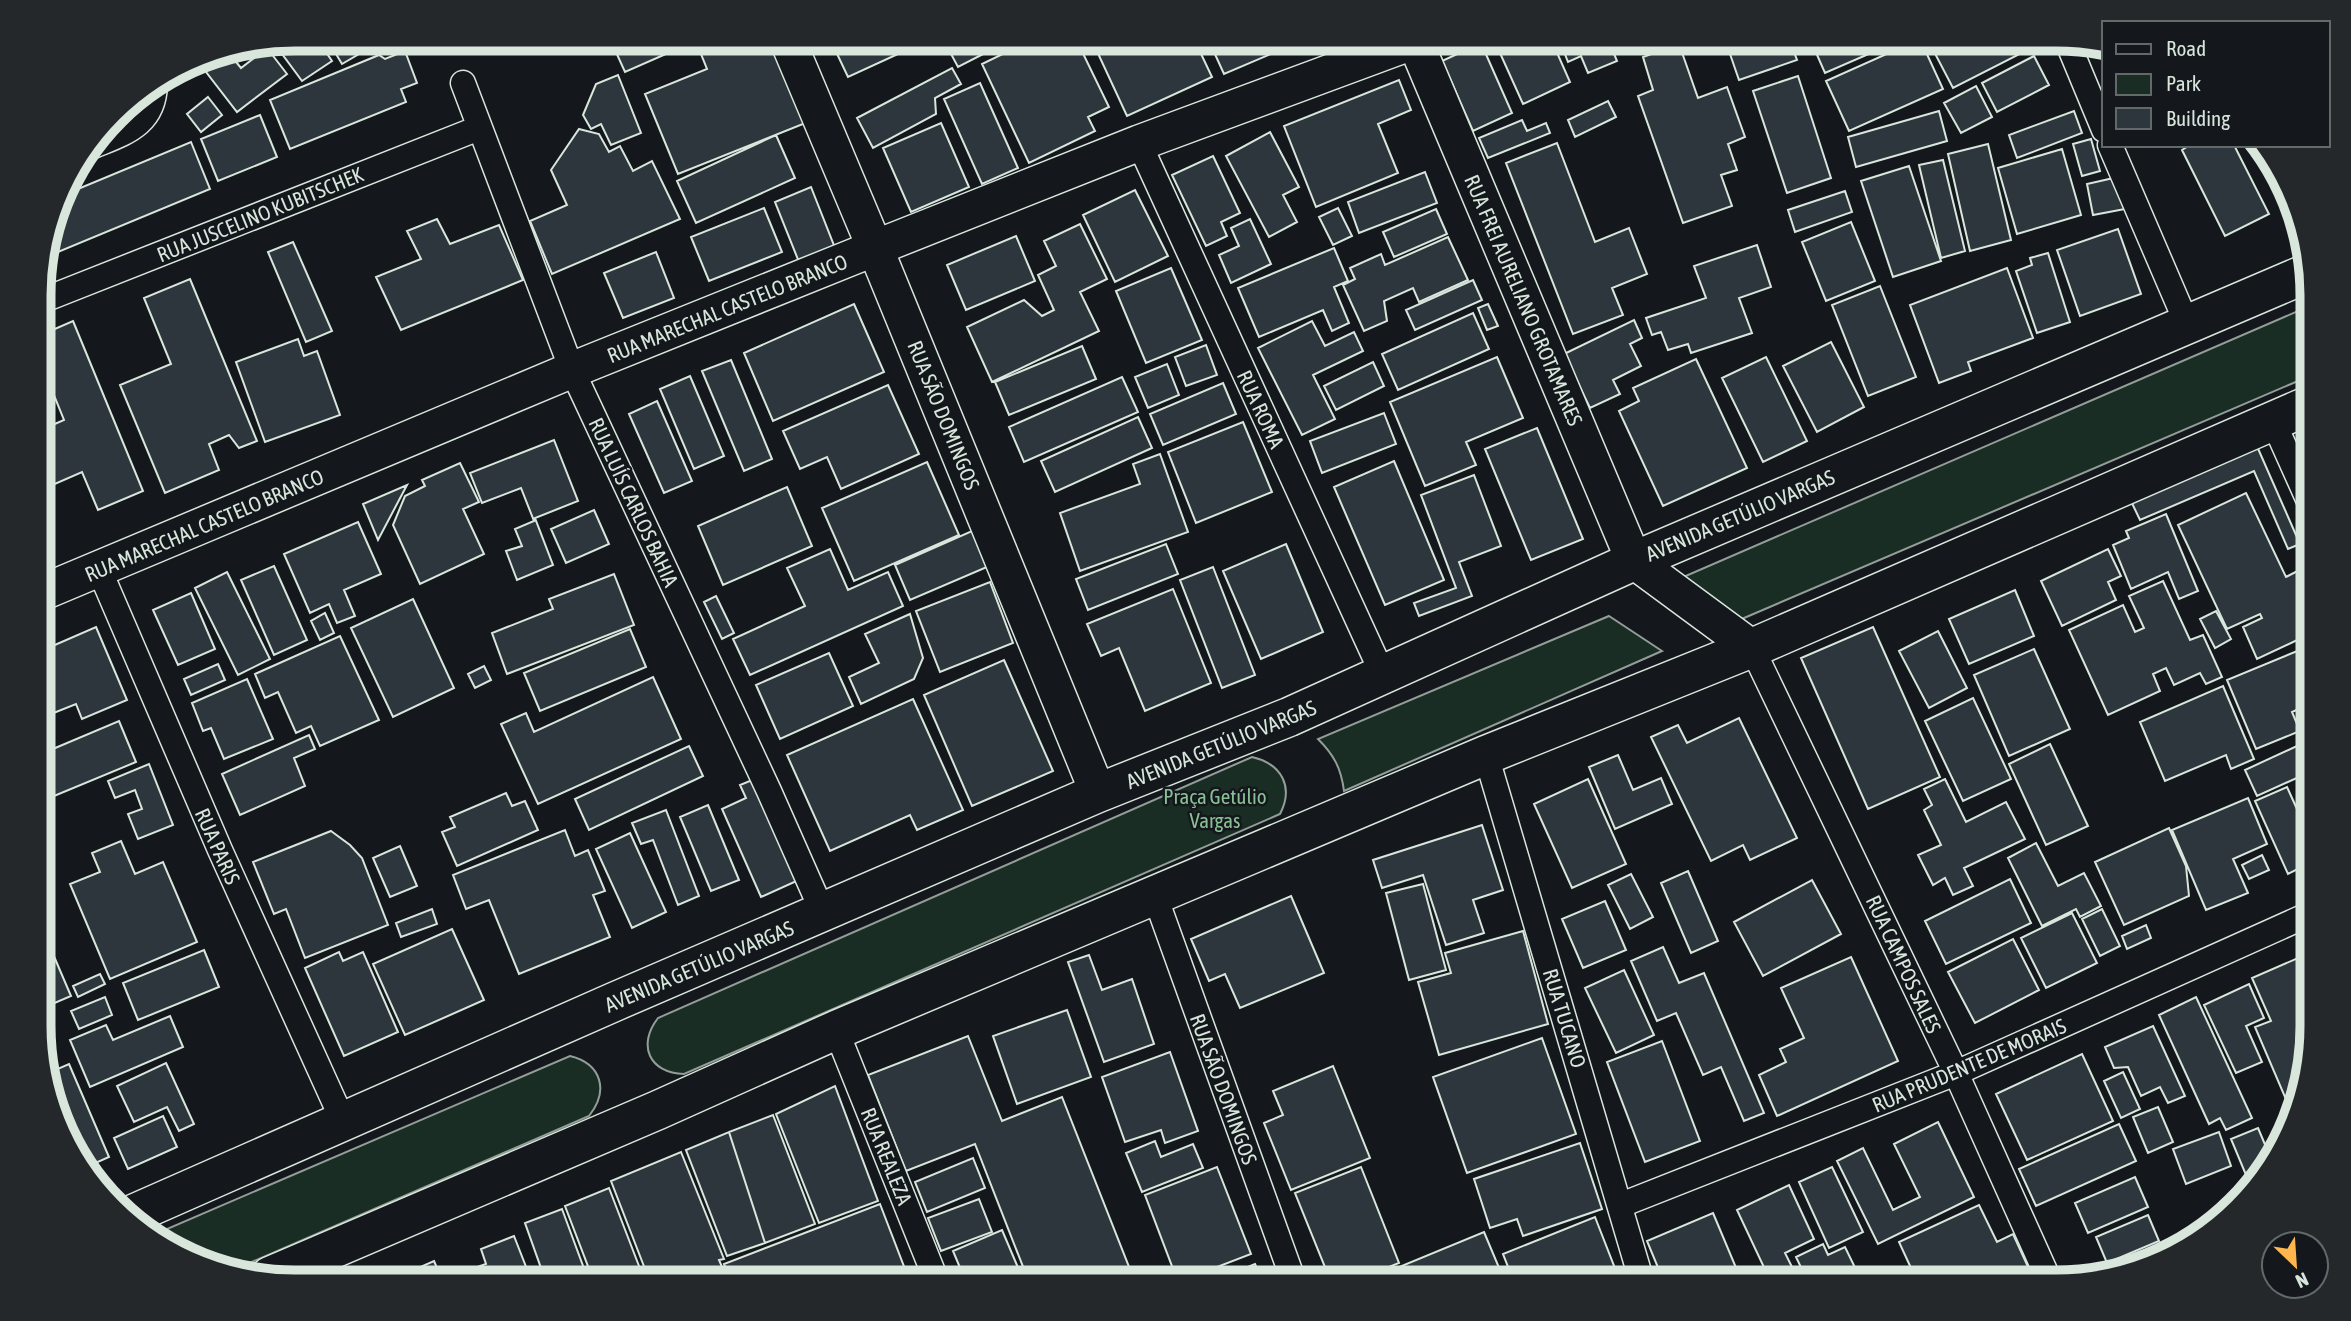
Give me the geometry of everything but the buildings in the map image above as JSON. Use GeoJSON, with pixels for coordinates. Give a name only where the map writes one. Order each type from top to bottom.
{"type":"FeatureCollection","features":[{"type":"Feature","properties":{"kind":"main road","name":"AVENIDA GETÚLIO VARGAS"},"geometry":{"type":"LineString","coordinates":[[137,1212],[1098,793],[1289,717],[1634,561],[2300,276]]}},
{"type":"Feature","properties":{"kind":"main road"},"geometry":{"type":"LineString","coordinates":[[285,1269],[646,1115],[836,1030],[1486,755],[1752,648],[2300,409]]}},
{"type":"Feature","properties":{"kind":"street","name":"RUA SÃO DOMINGOS"},"geometry":{"type":"LineString","coordinates":[[793,51],[876,248],[1098,793]]}},
{"type":"Feature","properties":{"kind":"street","name":"RUA MARECHAL CASTELO BRANCO"},"geometry":{"type":"LineString","coordinates":[[51,589],[572,370],[1139,143],[1384,51]]}},
{"type":"Feature","properties":{"kind":"street","name":"RUA FREI AURELIANO GROTAMARES"},"geometry":{"type":"LineString","coordinates":[[1421,51],[1634,561]]}},
{"type":"Feature","properties":{"kind":"street"},"geometry":{"type":"LineString","coordinates":[[2076,52],[2093,72],[2102,119]]}},
{"type":"Feature","properties":{"kind":"street","name":"RUA LUÍS CARLOS BAHIA"},"geometry":{"type":"LineString","coordinates":[[463,83],[572,370],[769,791],[823,913]]}},
{"type":"Feature","properties":{"kind":"street"},"geometry":{"type":"LineString","coordinates":[[106,141],[139,123],[150,111],[155,95]]}},
{"type":"Feature","properties":{"kind":"street","name":"RUA JUSCELINO KUBITSCHEK"},"geometry":{"type":"LineString","coordinates":[[51,297],[479,128]]}},
{"type":"Feature","properties":{"kind":"street","name":"RUA ROMA"},"geometry":{"type":"LineString","coordinates":[[1139,143],[1383,675]]}},
{"type":"Feature","properties":{"kind":"street"},"geometry":{"type":"LineString","coordinates":[[2111,147],[2187,324]]}},
{"type":"Feature","properties":{"kind":"street"},"geometry":{"type":"LineString","coordinates":[[2273,421],[2300,481]]}},
{"type":"Feature","properties":{"kind":"street"},"geometry":{"type":"LineString","coordinates":[[1634,561],[1752,648]]}},
{"type":"Feature","properties":{"kind":"street","name":"RUA PARIS"},"geometry":{"type":"LineString","coordinates":[[99,569],[220,850],[343,1121]]}},
{"type":"Feature","properties":{"kind":"street","name":"RUA CAMPOS SALES"},"geometry":{"type":"LineString","coordinates":[[1752,648],[1956,1073],[2045,1270]]}},
{"type":"Feature","properties":{"kind":"street","name":"RUA TUCANO"},"geometry":{"type":"LineString","coordinates":[[1486,755],[1639,1270]]}},
{"type":"Feature","properties":{"kind":"street","name":"RUA SÃO DOMINGOS"},"geometry":{"type":"LineString","coordinates":[[1155,896],[1290,1270]]}},
{"type":"Feature","properties":{"kind":"street","name":"RUA PRUDENTE DE MORAIS"},"geometry":{"type":"LineString","coordinates":[[1621,1205],[1956,1073],[2300,918]]}},
{"type":"Feature","properties":{"kind":"street","name":"RUA REALEZA"},"geometry":{"type":"LineString","coordinates":[[836,1030],[932,1270]]}},
{"type":"Feature","properties":{"kind":"green space"},"geometry":{"type":"Polygon","coordinates":[[[2300,310],[2300,380],[1737,621],[1681,578],[2300,310]]]}},
{"type":"Feature","properties":{"kind":"green space"},"geometry":{"type":"Polygon","coordinates":[[[1609,616],[1662,651],[1344,791],[1336,762],[1318,739],[1609,616]]]}},
{"type":"Feature","properties":{"kind":"green space","name":"Praça Getúlio Vargas"},"geometry":{"type":"Polygon","coordinates":[[[1252,757],[1271,765],[1282,778],[1286,795],[1280,814],[684,1074],[662,1069],[650,1056],[648,1038],[658,1018],[1252,757]]]}},
{"type":"Feature","properties":{"kind":"green space"},"geometry":{"type":"Polygon","coordinates":[[[570,1056],[589,1065],[599,1080],[599,1097],[589,1116],[246,1265],[201,1252],[162,1231],[570,1056]]]}}]}
